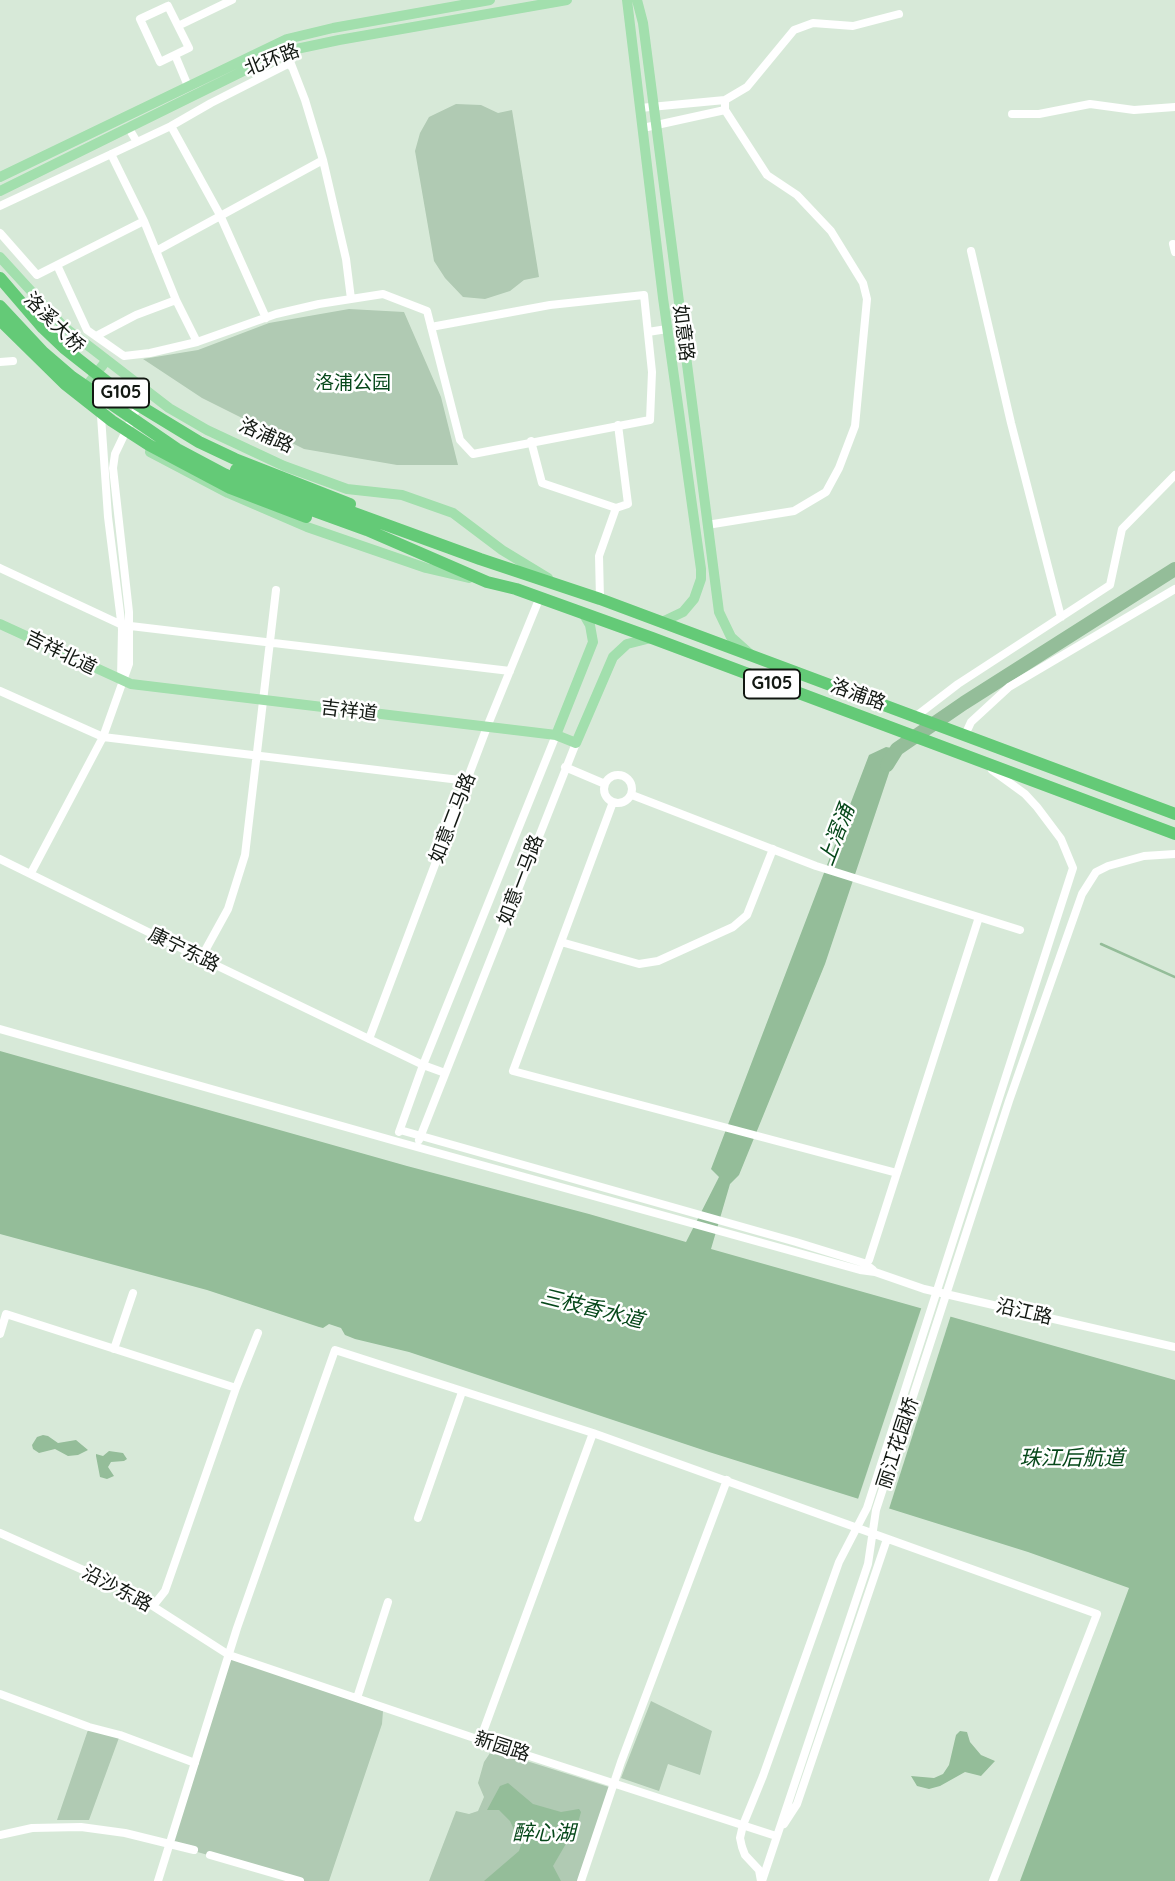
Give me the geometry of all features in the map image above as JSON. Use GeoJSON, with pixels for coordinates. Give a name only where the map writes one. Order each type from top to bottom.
{"type":"FeatureCollection","features":[{"type":"Feature","properties":{"kind":"highway","name":"G105"},"geometry":{"type":"LineString","coordinates":[[0,278],[43,328],[112,387],[262,486]]}},
{"type":"Feature","properties":{"kind":"highway","name":"洛溪大桥"},"geometry":{"type":"LineString","coordinates":[[0,295],[47,347],[112,398],[198,452],[262,486]]}},
{"type":"Feature","properties":{"kind":"highway","name":"洛溪大桥"},"geometry":{"type":"LineString","coordinates":[[0,306],[43,352],[72,377],[194,459],[262,486]]}},
{"type":"Feature","properties":{"kind":"highway","name":"G105"},"geometry":{"type":"LineString","coordinates":[[0,321],[65,384],[112,421],[187,467],[262,486]]}},
{"type":"Feature","properties":{"kind":"highway"},"geometry":{"type":"LineString","coordinates":[[262,486],[496,558],[553,582]]}},
{"type":"Feature","properties":{"kind":"highway"},"geometry":{"type":"LineString","coordinates":[[262,486],[488,582]]}},
{"type":"Feature","properties":{"kind":"highway","name":"洛浦路"},"geometry":{"type":"LineString","coordinates":[[488,582],[540,597],[652,638],[1175,834]]}},
{"type":"Feature","properties":{"kind":"highway","name":"洛浦路"},"geometry":{"type":"LineString","coordinates":[[553,582],[1175,814]]}},
{"type":"Feature","properties":{"kind":"main road","name":"北环路"},"geometry":{"type":"LineString","coordinates":[[0,177],[287,39],[333,28],[490,0]]}},
{"type":"Feature","properties":{"kind":"main road","name":"北环路"},"geometry":{"type":"LineString","coordinates":[[0,191],[286,51],[566,0]]}},
{"type":"Feature","properties":{"kind":"main road","name":"如意路"},"geometry":{"type":"LineString","coordinates":[[627,0],[701,579],[694,599],[687,607],[662,622]]}},
{"type":"Feature","properties":{"kind":"main road","name":"如意路"},"geometry":{"type":"LineString","coordinates":[[637,0],[641,8],[707,525],[722,621],[731,637],[752,656]]}},
{"type":"Feature","properties":{"kind":"main road","name":"洛浦路"},"geometry":{"type":"LineString","coordinates":[[0,257],[64,327],[169,408],[207,430],[284,466],[347,489],[402,495],[453,513],[502,550],[553,582]]}},
{"type":"Feature","properties":{"kind":"main road","name":"洛浦路"},"geometry":{"type":"LineString","coordinates":[[0,321],[26,351],[78,398],[147,450],[228,493],[307,527],[426,568],[488,582]]}},
{"type":"Feature","properties":{"kind":"main road"},"geometry":{"type":"LineString","coordinates":[[78,398],[106,361]]}},
{"type":"Feature","properties":{"kind":"main road"},"geometry":{"type":"LineString","coordinates":[[147,450],[143,442],[144,429],[161,407],[169,408]]}},
{"type":"Feature","properties":{"kind":"main road","name":"如意一马路"},"geometry":{"type":"LineString","coordinates":[[556,734],[593,642],[590,625],[583,613]]}},
{"type":"Feature","properties":{"kind":"main road","name":"吉祥北道"},"geometry":{"type":"LineString","coordinates":[[0,624],[121,682]]}},
{"type":"Feature","properties":{"kind":"main road","name":"如意一马路"},"geometry":{"type":"LineString","coordinates":[[576,743],[613,657],[626,644],[652,638]]}},
{"type":"Feature","properties":{"kind":"main road","name":"吉祥道"},"geometry":{"type":"LineString","coordinates":[[121,682],[143,687],[556,734],[576,743]]}},
{"type":"Feature","properties":{"kind":"street"},"geometry":{"type":"LineString","coordinates":[[178,26],[232,0]]}},
{"type":"Feature","properties":{"kind":"street"},"geometry":{"type":"LineString","coordinates":[[168,6],[178,26],[188,48],[160,62],[140,19],[168,6]]}},
{"type":"Feature","properties":{"kind":"street"},"geometry":{"type":"LineString","coordinates":[[640,108],[725,100],[747,87],[794,30],[813,23],[853,26],[900,14]]}},
{"type":"Feature","properties":{"kind":"street"},"geometry":{"type":"LineString","coordinates":[[286,51],[305,100],[323,160],[346,259],[351,299]]}},
{"type":"Feature","properties":{"kind":"street"},"geometry":{"type":"LineString","coordinates":[[175,55],[188,86]]}},
{"type":"Feature","properties":{"kind":"street"},"geometry":{"type":"LineString","coordinates":[[0,206],[171,126],[288,64],[292,67]]}},
{"type":"Feature","properties":{"kind":"street"},"geometry":{"type":"LineString","coordinates":[[707,525],[794,511],[826,492],[839,468],[855,426],[867,299],[863,283],[831,231],[797,195],[768,175],[725,110],[725,100]]}},
{"type":"Feature","properties":{"kind":"street"},"geometry":{"type":"LineString","coordinates":[[1012,114],[1040,114],[1090,104],[1134,110],[1175,107]]}},
{"type":"Feature","properties":{"kind":"street"},"geometry":{"type":"LineString","coordinates":[[643,128],[725,110]]}},
{"type":"Feature","properties":{"kind":"street"},"geometry":{"type":"LineString","coordinates":[[171,126],[220,215],[266,317]]}},
{"type":"Feature","properties":{"kind":"street"},"geometry":{"type":"LineString","coordinates":[[128,127],[137,142]]}},
{"type":"Feature","properties":{"kind":"street"},"geometry":{"type":"LineString","coordinates":[[111,154],[144,221],[176,300],[197,342]]}},
{"type":"Feature","properties":{"kind":"street"},"geometry":{"type":"LineString","coordinates":[[156,251],[323,160]]}},
{"type":"Feature","properties":{"kind":"street"},"geometry":{"type":"LineString","coordinates":[[0,233],[37,275],[144,221]]}},
{"type":"Feature","properties":{"kind":"street"},"geometry":{"type":"LineString","coordinates":[[971,251],[1014,436],[1061,617]]}},
{"type":"Feature","properties":{"kind":"street"},"geometry":{"type":"LineString","coordinates":[[57,265],[87,330],[124,356],[197,342],[266,317],[319,304],[383,294],[427,311],[431,327],[460,440],[472,454],[650,420],[652,372],[644,295],[550,305],[431,327]]}},
{"type":"Feature","properties":{"kind":"street"},"geometry":{"type":"LineString","coordinates":[[96,336],[136,315],[176,300]]}},
{"type":"Feature","properties":{"kind":"street"},"geometry":{"type":"LineString","coordinates":[[648,332],[667,329]]}},
{"type":"Feature","properties":{"kind":"street"},"geometry":{"type":"LineString","coordinates":[[0,362],[13,362]]}},
{"type":"Feature","properties":{"kind":"street"},"geometry":{"type":"LineString","coordinates":[[31,873],[103,737],[129,664],[113,468],[115,454],[136,410],[140,386]]}},
{"type":"Feature","properties":{"kind":"street"},"geometry":{"type":"LineString","coordinates":[[101,416],[110,527],[126,625]]}},
{"type":"Feature","properties":{"kind":"street"},"geometry":{"type":"LineString","coordinates":[[531,442],[542,483],[616,508],[628,504],[618,425]]}},
{"type":"Feature","properties":{"kind":"street"},"geometry":{"type":"LineString","coordinates":[[915,717],[958,684],[1110,586],[1122,528],[1175,475]]}},
{"type":"Feature","properties":{"kind":"street"},"geometry":{"type":"LineString","coordinates":[[600,599],[599,556],[616,508]]}},
{"type":"Feature","properties":{"kind":"street"},"geometry":{"type":"LineString","coordinates":[[0,568],[126,625],[510,671]]}},
{"type":"Feature","properties":{"kind":"street"},"geometry":{"type":"LineString","coordinates":[[965,735],[971,722],[1009,687],[1175,589]]}},
{"type":"Feature","properties":{"kind":"street"},"geometry":{"type":"LineString","coordinates":[[201,958],[228,909],[245,855],[276,590]]}},
{"type":"Feature","properties":{"kind":"street","name":"如意二马路"},"geometry":{"type":"LineString","coordinates":[[369,1039],[487,727],[540,597]]}},
{"type":"Feature","properties":{"kind":"street"},"geometry":{"type":"LineString","coordinates":[[0,691],[103,737],[468,781]]}},
{"type":"Feature","properties":{"kind":"street","name":"如意一马路"},"geometry":{"type":"LineString","coordinates":[[395,1141],[556,734]]}},
{"type":"Feature","properties":{"kind":"street","name":"如意一马路"},"geometry":{"type":"LineString","coordinates":[[416,1147],[576,743]]}},
{"type":"Feature","properties":{"kind":"street"},"geometry":{"type":"LineString","coordinates":[[985,764],[1025,794],[1037,807],[1060,839],[1073,868],[1005,1099]]}},
{"type":"Feature","properties":{"kind":"street"},"geometry":{"type":"LineString","coordinates":[[565,767],[605,784]]}},
{"type":"Feature","properties":{"kind":"street"},"geometry":{"type":"LineString","coordinates":[[613,776],[624,776],[632,784],[632,795],[624,803],[613,802],[605,795],[605,784],[613,776]]}},
{"type":"Feature","properties":{"kind":"street"},"geometry":{"type":"LineString","coordinates":[[632,795],[824,868],[1020,930]]}},
{"type":"Feature","properties":{"kind":"street"},"geometry":{"type":"LineString","coordinates":[[613,802],[513,1071],[897,1173]]}},
{"type":"Feature","properties":{"kind":"street"},"geometry":{"type":"LineString","coordinates":[[561,942],[639,964],[658,961],[733,927],[747,915],[773,849]]}},
{"type":"Feature","properties":{"kind":"street"},"geometry":{"type":"LineString","coordinates":[[1005,1099],[1088,883],[1096,872],[1108,866],[1144,856],[1175,854]]}},
{"type":"Feature","properties":{"kind":"street","name":"康宁东路"},"geometry":{"type":"LineString","coordinates":[[0,859],[423,1065],[445,1073]]}},
{"type":"Feature","properties":{"kind":"street"},"geometry":{"type":"LineString","coordinates":[[869,1260],[979,918]]}},
{"type":"Feature","properties":{"kind":"street"},"geometry":{"type":"LineString","coordinates":[[0,1029],[416,1147],[693,1218]]}},
{"type":"Feature","properties":{"kind":"street","name":"丽江花园桥"},"geometry":{"type":"LineString","coordinates":[[743,1825],[839,1562],[867,1508],[1005,1099]]}},
{"type":"Feature","properties":{"kind":"street","name":"丽江花园桥"},"geometry":{"type":"LineString","coordinates":[[762,1881],[868,1564],[876,1510],[1005,1099]]}},
{"type":"Feature","properties":{"kind":"street"},"geometry":{"type":"LineString","coordinates":[[400,1130],[693,1218]]}},
{"type":"Feature","properties":{"kind":"street","name":"沿江路"},"geometry":{"type":"LineString","coordinates":[[693,1218],[924,1289],[1175,1347]]}},
{"type":"Feature","properties":{"kind":"street"},"geometry":{"type":"LineString","coordinates":[[114,1349],[133,1293]]}},
{"type":"Feature","properties":{"kind":"street"},"geometry":{"type":"LineString","coordinates":[[0,1335],[6,1314],[236,1388]]}},
{"type":"Feature","properties":{"kind":"street"},"geometry":{"type":"LineString","coordinates":[[153,1606],[165,1591],[257,1333]]}},
{"type":"Feature","properties":{"kind":"street"},"geometry":{"type":"LineString","coordinates":[[158,1881],[229,1655],[335,1350],[593,1433],[1097,1614],[993,1881]]}},
{"type":"Feature","properties":{"kind":"street"},"geometry":{"type":"LineString","coordinates":[[418,1518],[462,1392]]}},
{"type":"Feature","properties":{"kind":"street"},"geometry":{"type":"LineString","coordinates":[[480,1740],[593,1433]]}},
{"type":"Feature","properties":{"kind":"street"},"geometry":{"type":"LineString","coordinates":[[581,1881],[614,1783],[727,1480]]}},
{"type":"Feature","properties":{"kind":"street","name":"沿沙东路"},"geometry":{"type":"LineString","coordinates":[[0,1533],[126,1589],[229,1655]]}},
{"type":"Feature","properties":{"kind":"street"},"geometry":{"type":"LineString","coordinates":[[776,1836],[797,1804],[887,1539]]}},
{"type":"Feature","properties":{"kind":"street"},"geometry":{"type":"LineString","coordinates":[[357,1698],[388,1602]]}},
{"type":"Feature","properties":{"kind":"street","name":"新园路"},"geometry":{"type":"LineString","coordinates":[[229,1655],[776,1836]]}},
{"type":"Feature","properties":{"kind":"street"},"geometry":{"type":"LineString","coordinates":[[0,1694],[89,1727],[120,1734],[195,1763]]}},
{"type":"Feature","properties":{"kind":"street"},"geometry":{"type":"LineString","coordinates":[[743,1825],[740,1838],[742,1847],[745,1855],[759,1870],[762,1881]]}},
{"type":"Feature","properties":{"kind":"street"},"geometry":{"type":"LineString","coordinates":[[0,1835],[32,1828],[81,1827],[125,1833],[194,1850]]}},
{"type":"Feature","properties":{"kind":"street"},"geometry":{"type":"LineString","coordinates":[[210,1855],[300,1881]]}},
{"type":"Feature","properties":{"kind":"green space"},"geometry":{"type":"Polygon","coordinates":[[[456,104],[481,105],[498,113],[512,110],[539,277],[524,280],[510,291],[485,299],[463,297],[434,261],[415,151],[420,133],[429,117],[456,104]]]}},
{"type":"Feature","properties":{"kind":"green space","name":"洛浦公园"},"geometry":{"type":"Polygon","coordinates":[[[349,309],[404,312],[441,397],[458,465],[397,465],[304,449],[202,398],[143,359],[198,350],[269,323],[349,309]]]}},
{"type":"Feature","properties":{"kind":"green space"},"geometry":{"type":"Polygon","coordinates":[[[228,1656],[383,1711],[382,1724],[329,1881],[300,1881],[169,1844],[228,1656]]]}},
{"type":"Feature","properties":{"kind":"green space"},"geometry":{"type":"Polygon","coordinates":[[[651,1701],[712,1731],[700,1775],[668,1764],[659,1791],[621,1778],[651,1701]]]}},
{"type":"Feature","properties":{"kind":"green space"},"geometry":{"type":"Polygon","coordinates":[[[89,1727],[120,1735],[89,1820],[57,1820],[89,1727]]]}},
{"type":"Feature","properties":{"kind":"green space"},"geometry":{"type":"Polygon","coordinates":[[[492,1750],[612,1788],[581,1881],[429,1881],[456,1811],[469,1814],[478,1811],[484,1797],[478,1783],[484,1762],[492,1750]]]}},
{"type":"Feature","properties":{"kind":"water","name":"珠江后航道"},"geometry":{"type":"Polygon","coordinates":[[[886,747],[897,749],[825,964],[739,1175],[730,1184],[711,1249],[1175,1380],[1175,1881],[1020,1881],[1129,1588],[1028,1552],[709,1452],[409,1352],[355,1339],[345,1335],[341,1328],[329,1324],[323,1328],[319,1327],[207,1290],[0,1234],[0,1051],[686,1242],[719,1177],[711,1169],[869,755],[886,747]]]}},
{"type":"Feature","properties":{"kind":"water"},"geometry":{"type":"Polygon","coordinates":[[[43,1435],[58,1443],[76,1440],[88,1450],[68,1456],[55,1449],[39,1453],[32,1445],[37,1437],[43,1435]]]}},
{"type":"Feature","properties":{"kind":"water"},"geometry":{"type":"Polygon","coordinates":[[[109,1451],[123,1453],[127,1459],[111,1462],[108,1467],[114,1476],[107,1479],[100,1477],[96,1454],[103,1456],[109,1451]]]}},
{"type":"Feature","properties":{"kind":"water"},"geometry":{"type":"Polygon","coordinates":[[[960,1731],[967,1732],[970,1742],[981,1755],[995,1761],[981,1776],[965,1772],[940,1786],[929,1789],[917,1786],[911,1776],[934,1778],[943,1774],[949,1765],[956,1735],[960,1731]]]}},
{"type":"Feature","properties":{"kind":"water","name":"醉心湖"},"geometry":{"type":"Polygon","coordinates":[[[508,1783],[533,1804],[561,1812],[579,1809],[581,1812],[578,1823],[553,1866],[561,1881],[484,1881],[519,1851],[521,1845],[510,1821],[499,1810],[487,1810],[500,1786],[508,1783]]]}},
{"type":"Feature","properties":{"kind":"pier"},"geometry":{"type":"Polygon","coordinates":[[[922,1306],[951,1315],[888,1512],[857,1502],[922,1306]]]}},
{"type":"Feature","properties":{"kind":"waterway","name":"上滘涌"},"geometry":{"type":"LineString","coordinates":[[887,765],[897,749],[964,703],[1175,569]]}},
{"type":"Feature","properties":{"kind":"waterway"},"geometry":{"type":"LineString","coordinates":[[1101,944],[1175,977]]}},
{"type":"Feature","properties":{"kind":"water label","name":"三枝香水道"},"geometry":{"type":"Point","coordinates":[592,1309]}}]}
